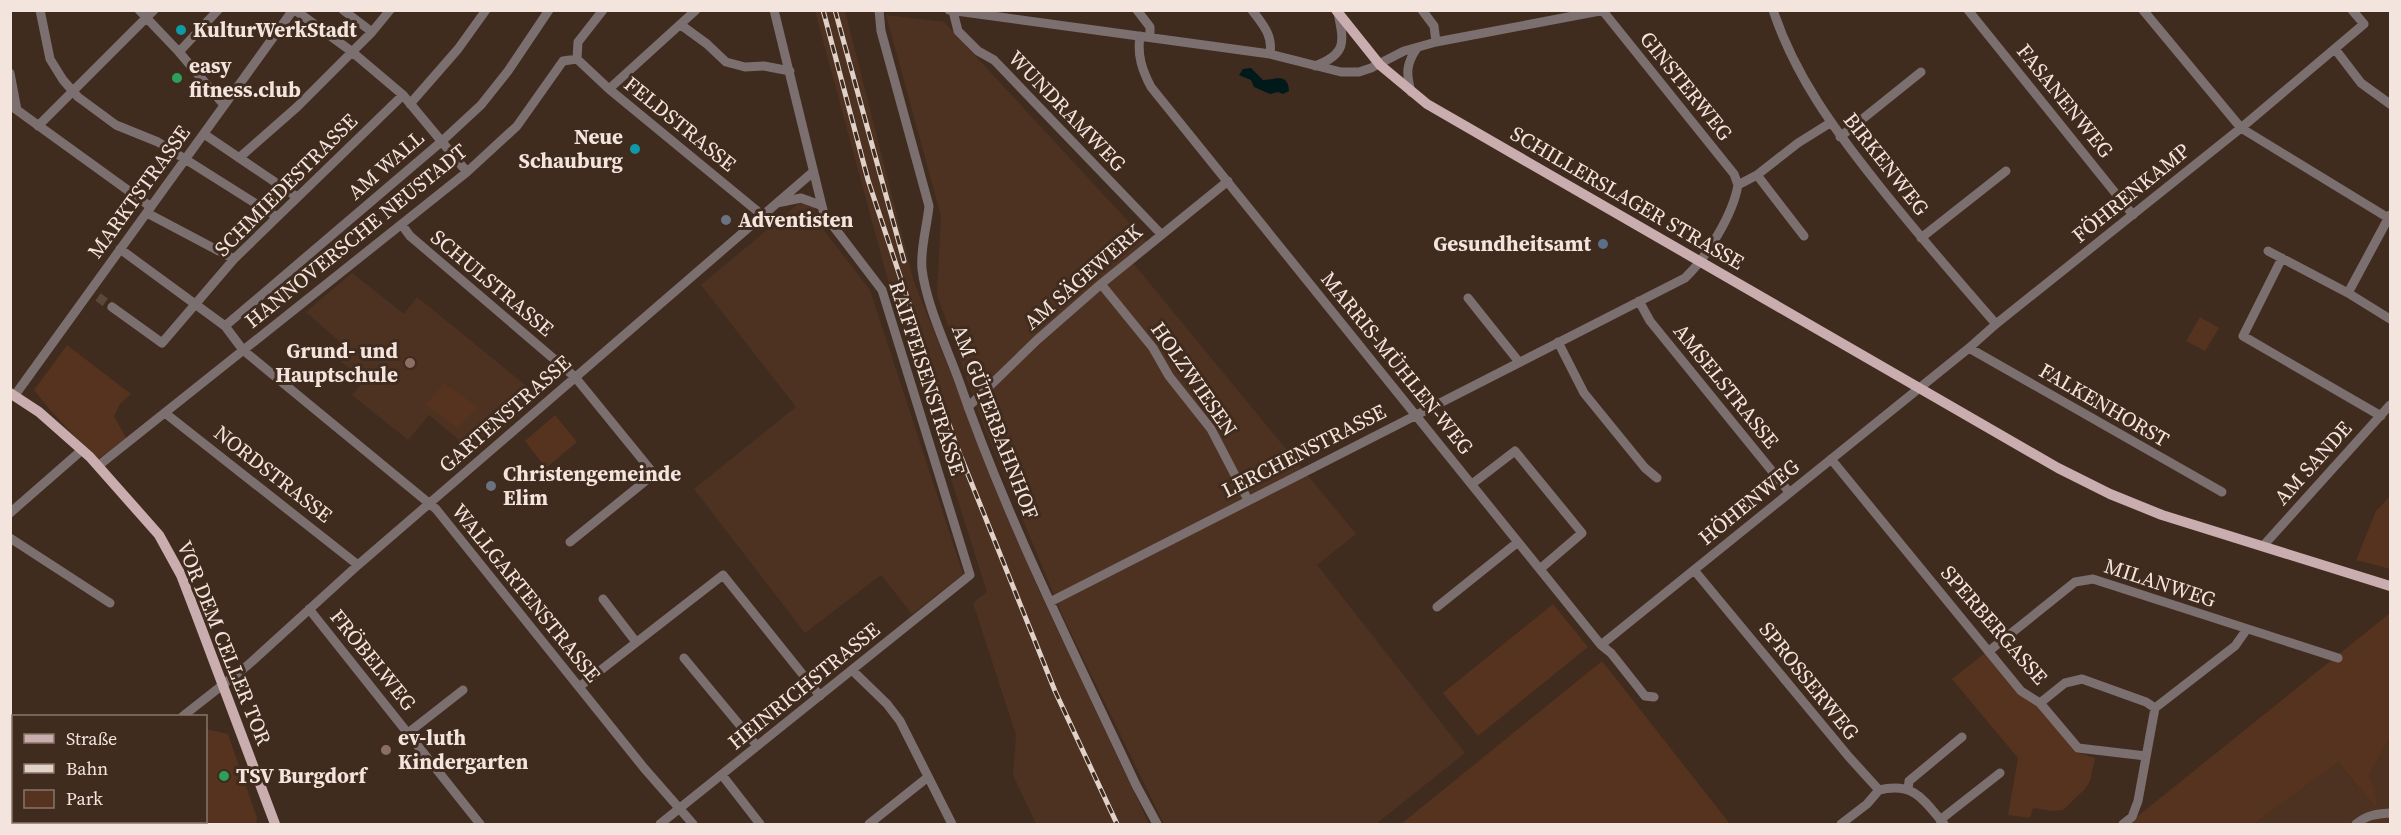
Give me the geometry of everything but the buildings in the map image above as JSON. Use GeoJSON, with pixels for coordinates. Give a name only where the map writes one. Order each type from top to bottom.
{"type":"FeatureCollection","features":[{"type":"Feature","properties":{"kind":"main road","name":"SCHILLERSLAGER STRASSE"},"geometry":{"type":"LineString","coordinates":[[1337,12],[1380,65],[1426,104],[2058,468],[2110,494],[2162,515],[2391,586]]}},
{"type":"Feature","properties":{"kind":"main road","name":"VOR DEM CELLER TOR"},"geometry":{"type":"LineString","coordinates":[[13,394],[39,412],[98,466],[159,535],[170,553],[196,614],[276,825]]}},
{"type":"Feature","properties":{"kind":"street"},"geometry":{"type":"LineString","coordinates":[[40,10],[50,59],[63,80],[78,97],[116,125],[158,142],[277,217]]}},
{"type":"Feature","properties":{"kind":"street"},"geometry":{"type":"LineString","coordinates":[[179,52],[218,10]]}},
{"type":"Feature","properties":{"kind":"street"},"geometry":{"type":"LineString","coordinates":[[294,10],[351,51],[403,95],[467,172]]}},
{"type":"Feature","properties":{"kind":"street","name":"MARKTSTRASSE"},"geometry":{"type":"LineString","coordinates":[[13,394],[294,10]]}},
{"type":"Feature","properties":{"kind":"street"},"geometry":{"type":"LineString","coordinates":[[343,10],[372,32]]}},
{"type":"Feature","properties":{"kind":"street"},"geometry":{"type":"LineString","coordinates":[[239,158],[297,107],[372,32],[390,10]]}},
{"type":"Feature","properties":{"kind":"street"},"geometry":{"type":"LineString","coordinates":[[410,104],[458,49],[486,10]]}},
{"type":"Feature","properties":{"kind":"street","name":"AM WALL"},"geometry":{"type":"LineString","coordinates":[[225,326],[441,142],[481,105],[508,71],[549,10]]}},
{"type":"Feature","properties":{"kind":"street"},"geometry":{"type":"LineString","coordinates":[[577,59],[578,42],[603,10]]}},
{"type":"Feature","properties":{"kind":"street"},"geometry":{"type":"LineString","coordinates":[[609,89],[696,10]]}},
{"type":"Feature","properties":{"kind":"street","name":"RAIFFEISENSTRASSE"},"geometry":{"type":"LineString","coordinates":[[774,10],[820,205],[830,223],[882,290],[970,575]]}},
{"type":"Feature","properties":{"kind":"street","name":"AM GÜTERBAHNHOF"},"geometry":{"type":"LineString","coordinates":[[879,10],[881,31],[929,206],[921,258],[926,289],[968,407],[1016,529],[1157,825]]}},
{"type":"Feature","properties":{"kind":"street"},"geometry":{"type":"LineString","coordinates":[[1137,10],[1150,27],[1145,37]]}},
{"type":"Feature","properties":{"kind":"street"},"geometry":{"type":"LineString","coordinates":[[1252,10],[1267,30],[1272,43],[1270,54]]}},
{"type":"Feature","properties":{"kind":"street"},"geometry":{"type":"LineString","coordinates":[[1422,10],[1434,26],[1436,42]]}},
{"type":"Feature","properties":{"kind":"street","name":"BIRKENWEG"},"geometry":{"type":"LineString","coordinates":[[1773,10],[1804,82],[1830,123],[1921,238],[1996,324]]}},
{"type":"Feature","properties":{"kind":"street","name":"FASANENWEG"},"geometry":{"type":"LineString","coordinates":[[1968,10],[2133,215]]}},
{"type":"Feature","properties":{"kind":"street"},"geometry":{"type":"LineString","coordinates":[[2143,10],[2241,128],[2390,217],[2348,293]]}},
{"type":"Feature","properties":{"kind":"street","name":"FÖHRENKAMP"},"geometry":{"type":"LineString","coordinates":[[1919,388],[2241,128],[2364,24],[2352,10]]}},
{"type":"Feature","properties":{"kind":"street"},"geometry":{"type":"LineString","coordinates":[[951,11],[1270,54],[1341,72],[1359,72],[1380,65],[1404,51],[1436,42],[1604,11]]}},
{"type":"Feature","properties":{"kind":"street","name":"WUNDRAMWEG"},"geometry":{"type":"LineString","coordinates":[[951,11],[958,31],[978,51],[994,60],[1161,234]]}},
{"type":"Feature","properties":{"kind":"street","name":"GINSTERWEG"},"geometry":{"type":"LineString","coordinates":[[1604,11],[1734,174],[1738,185]]}},
{"type":"Feature","properties":{"kind":"street"},"geometry":{"type":"LineString","coordinates":[[1315,66],[1326,62],[1340,49],[1343,42],[1337,12]]}},
{"type":"Feature","properties":{"kind":"street"},"geometry":{"type":"LineString","coordinates":[[38,126],[146,13],[224,105]]}},
{"type":"Feature","properties":{"kind":"street"},"geometry":{"type":"LineString","coordinates":[[681,25],[707,44],[726,62],[745,67],[764,66],[790,71]]}},
{"type":"Feature","properties":{"kind":"street","name":"MARRIS-MÜHLEN-WEG"},"geometry":{"type":"LineString","coordinates":[[1145,37],[1138,52],[1144,75],[1152,87],[1601,645],[1611,653],[1645,696],[1654,697]]}},
{"type":"Feature","properties":{"kind":"street"},"geometry":{"type":"LineString","coordinates":[[1411,92],[1406,69],[1409,59],[1417,48]]}},
{"type":"Feature","properties":{"kind":"street"},"geometry":{"type":"LineString","coordinates":[[2335,49],[2361,83],[2391,104]]}},
{"type":"Feature","properties":{"kind":"street","name":"FELDSTRASSE"},"geometry":{"type":"LineString","coordinates":[[577,59],[609,89],[762,215]]}},
{"type":"Feature","properties":{"kind":"street","name":"HANNOVERSCHE NEUSTADT"},"geometry":{"type":"LineString","coordinates":[[98,466],[467,172],[517,126],[563,61],[577,59]]}},
{"type":"Feature","properties":{"kind":"street"},"geometry":{"type":"LineString","coordinates":[[1840,137],[1921,72]]}},
{"type":"Feature","properties":{"kind":"street"},"geometry":{"type":"LineString","coordinates":[[10,73],[14,108],[149,210],[234,259]]}},
{"type":"Feature","properties":{"kind":"street","name":"SCHMIEDESTRASSE"},"geometry":{"type":"LineString","coordinates":[[112,307],[162,343],[234,259],[403,95]]}},
{"type":"Feature","properties":{"kind":"street"},"geometry":{"type":"LineString","coordinates":[[1700,263],[1736,199],[1738,185],[1757,175],[1798,143],[1830,123]]}},
{"type":"Feature","properties":{"kind":"street"},"geometry":{"type":"LineString","coordinates":[[204,134],[297,197]]}},
{"type":"Feature","properties":{"kind":"street"},"geometry":{"type":"LineString","coordinates":[[1921,238],[2006,171]]}},
{"type":"Feature","properties":{"kind":"street","name":"GARTENSTRASSE"},"geometry":{"type":"LineString","coordinates":[[185,715],[248,665],[358,565],[813,172]]}},
{"type":"Feature","properties":{"kind":"street"},"geometry":{"type":"LineString","coordinates":[[1757,175],[1804,236]]}},
{"type":"Feature","properties":{"kind":"street","name":"AM SÄGEWERK"},"geometry":{"type":"LineString","coordinates":[[968,407],[1037,340],[1101,284],[1228,182]]}},
{"type":"Feature","properties":{"kind":"street"},"geometry":{"type":"LineString","coordinates":[[777,203],[801,198],[820,205]]}},
{"type":"Feature","properties":{"kind":"street","name":"SCHULSTRASSE"},"geometry":{"type":"LineString","coordinates":[[402,225],[410,237],[575,377],[654,474],[570,542]]}},
{"type":"Feature","properties":{"kind":"street","name":"WALLGARTENSTRASSE"},"geometry":{"type":"LineString","coordinates":[[120,249],[225,326],[243,350],[429,504],[693,825]]}},
{"type":"Feature","properties":{"kind":"street"},"geometry":{"type":"LineString","coordinates":[[2268,251],[2348,293],[2391,319]]}},
{"type":"Feature","properties":{"kind":"street"},"geometry":{"type":"LineString","coordinates":[[2282,258],[2243,336],[2381,416]]}},
{"type":"Feature","properties":{"kind":"street","name":"LERCHENSTRASSE"},"geometry":{"type":"LineString","coordinates":[[1050,602],[1685,278],[1700,263]]}},
{"type":"Feature","properties":{"kind":"street","name":"HOLZWIESEN"},"geometry":{"type":"LineString","coordinates":[[1101,284],[1153,348],[1169,376],[1211,429],[1248,500]]}},
{"type":"Feature","properties":{"kind":"street"},"geometry":{"type":"LineString","coordinates":[[89,291],[98,297]]}},
{"type":"Feature","properties":{"kind":"street"},"geometry":{"type":"LineString","coordinates":[[1468,298],[1519,362]]}},
{"type":"Feature","properties":{"kind":"street","name":"AMSELSTRASSE"},"geometry":{"type":"LineString","coordinates":[[1639,301],[1657,329],[1789,492]]}},
{"type":"Feature","properties":{"kind":"street"},"geometry":{"type":"LineString","coordinates":[[1558,342],[1584,393],[1645,468],[1657,478]]}},
{"type":"Feature","properties":{"kind":"street","name":"FALKENHORST"},"geometry":{"type":"LineString","coordinates":[[1969,348],[2222,492]]}},
{"type":"Feature","properties":{"kind":"street","name":"HÖHENWEG"},"geometry":{"type":"LineString","coordinates":[[1601,645],[1919,388]]}},
{"type":"Feature","properties":{"kind":"street","name":"AM SANDE"},"geometry":{"type":"LineString","coordinates":[[2263,546],[2391,405]]}},
{"type":"Feature","properties":{"kind":"street","name":"NORDSTRASSE"},"geometry":{"type":"LineString","coordinates":[[165,413],[358,565]]}},
{"type":"Feature","properties":{"kind":"street"},"geometry":{"type":"LineString","coordinates":[[10,513],[82,450]]}},
{"type":"Feature","properties":{"kind":"street"},"geometry":{"type":"LineString","coordinates":[[1472,484],[1515,451],[1582,533],[1540,569]]}},
{"type":"Feature","properties":{"kind":"street","name":"SPERBERGASSE"},"geometry":{"type":"LineString","coordinates":[[1831,459],[2021,691],[2040,703],[2065,683],[2082,679],[2146,702],[2155,708]]}},
{"type":"Feature","properties":{"kind":"street"},"geometry":{"type":"LineString","coordinates":[[10,538],[110,603]]}},
{"type":"Feature","properties":{"kind":"street"},"geometry":{"type":"LineString","coordinates":[[1437,607],[1518,542]]}},
{"type":"Feature","properties":{"kind":"street","name":"SPROSSERWEG"},"geometry":{"type":"LineString","coordinates":[[1694,570],[1878,790]]}},
{"type":"Feature","properties":{"kind":"street"},"geometry":{"type":"LineString","coordinates":[[579,687],[723,575],[820,696]]}},
{"type":"Feature","properties":{"kind":"street","name":"HEINRICHSTRASSE"},"geometry":{"type":"LineString","coordinates":[[660,825],[970,575]]}},
{"type":"Feature","properties":{"kind":"street","name":"MILANWEG"},"geometry":{"type":"LineString","coordinates":[[1989,651],[2075,582],[2093,579],[2338,658]]}},
{"type":"Feature","properties":{"kind":"street"},"geometry":{"type":"LineString","coordinates":[[603,599],[636,642]]}},
{"type":"Feature","properties":{"kind":"street","name":"FRÖBELWEG"},"geometry":{"type":"LineString","coordinates":[[309,609],[480,825]]}},
{"type":"Feature","properties":{"kind":"street"},"geometry":{"type":"LineString","coordinates":[[2123,825],[2132,817],[2138,801],[2155,708],[2235,646],[2247,629]]}},
{"type":"Feature","properties":{"kind":"street"},"geometry":{"type":"LineString","coordinates":[[684,658],[757,746]]}},
{"type":"Feature","properties":{"kind":"street"},"geometry":{"type":"LineString","coordinates":[[852,670],[887,704],[900,721],[952,825]]}},
{"type":"Feature","properties":{"kind":"street","name":"FRÖBELWEG"},"geometry":{"type":"LineString","coordinates":[[408,733],[463,690]]}},
{"type":"Feature","properties":{"kind":"street"},"geometry":{"type":"LineString","coordinates":[[2040,703],[2078,748],[2146,756]]}},
{"type":"Feature","properties":{"kind":"street"},"geometry":{"type":"LineString","coordinates":[[1908,789],[1909,782],[1962,736]]}},
{"type":"Feature","properties":{"kind":"street"},"geometry":{"type":"LineString","coordinates":[[1841,825],[1867,804],[1878,790],[1890,787],[1908,789],[1917,794],[1942,822],[2000,773]]}},
{"type":"Feature","properties":{"kind":"street"},"geometry":{"type":"LineString","coordinates":[[722,775],[760,825]]}},
{"type":"Feature","properties":{"kind":"street"},"geometry":{"type":"LineString","coordinates":[[869,825],[928,777]]}},
{"type":"Feature","properties":{"kind":"street"},"geometry":{"type":"LineString","coordinates":[[2356,825],[2364,818],[2391,813]]}},
{"type":"Feature","properties":{"kind":"shaded area"},"geometry":{"type":"Polygon","coordinates":[[[815,11],[845,11],[914,282],[1035,582],[1149,824],[1036,824],[1013,775],[1016,735],[973,603],[987,592],[889,284],[815,11]]]}},
{"type":"Feature","properties":{"kind":"shaded area"},"geometry":{"type":"Polygon","coordinates":[[[886,15],[944,22],[1150,245],[1133,263],[1356,534],[1317,565],[1465,753],[1376,824],[1164,824],[1065,621],[983,424],[937,295],[941,216],[886,15]]]}},
{"type":"Feature","properties":{"kind":"shaded area"},"geometry":{"type":"Polygon","coordinates":[[[810,194],[819,224],[870,290],[963,574],[912,614],[881,575],[805,633],[694,489],[796,407],[701,285],[810,194]]]}},
{"type":"Feature","properties":{"kind":"shaded area","name":"Grund- und Hauptschule"},"geometry":{"type":"Polygon","coordinates":[[[352,273],[404,314],[417,297],[540,397],[475,453],[429,415],[408,440],[352,395],[364,381],[338,359],[347,348],[306,312],[352,273]]]}},
{"type":"Feature","properties":{"kind":"shaded area"},"geometry":{"type":"Polygon","coordinates":[[[2390,736],[2390,824],[2254,824],[2338,762],[2373,805],[2377,806],[2375,789],[2369,777],[2390,736]]]}},
{"type":"Feature","properties":{"kind":"green space"},"geometry":{"type":"Polygon","coordinates":[[[2200,317],[2219,328],[2205,351],[2186,341],[2200,317]]]}},
{"type":"Feature","properties":{"kind":"green space"},"geometry":{"type":"Polygon","coordinates":[[[67,345],[131,394],[120,404],[114,416],[126,438],[97,460],[34,390],[67,345]]]}},
{"type":"Feature","properties":{"kind":"green space"},"geometry":{"type":"Polygon","coordinates":[[[444,383],[478,407],[457,428],[425,405],[444,383]]]}},
{"type":"Feature","properties":{"kind":"green space"},"geometry":{"type":"Polygon","coordinates":[[[555,415],[577,442],[546,468],[525,441],[555,415]]]}},
{"type":"Feature","properties":{"kind":"green space"},"geometry":{"type":"Polygon","coordinates":[[[2390,496],[2390,569],[2356,560],[2376,511],[2390,496]]]}},
{"type":"Feature","properties":{"kind":"green space"},"geometry":{"type":"Polygon","coordinates":[[[1553,604],[1588,647],[1478,736],[1443,693],[1553,604]]]}},
{"type":"Feature","properties":{"kind":"green space"},"geometry":{"type":"Polygon","coordinates":[[[2390,613],[2390,736],[2369,777],[2375,789],[2377,806],[2374,806],[2338,762],[2254,824],[2128,824],[2390,613]]]}},
{"type":"Feature","properties":{"kind":"green space"},"geometry":{"type":"Polygon","coordinates":[[[1985,653],[2039,707],[2078,753],[2095,758],[2090,781],[2063,810],[2033,808],[2030,818],[2008,815],[2018,758],[1952,679],[1985,653]]]}},
{"type":"Feature","properties":{"kind":"green space"},"geometry":{"type":"Polygon","coordinates":[[[1602,661],[1730,824],[1401,824],[1602,661]]]}},
{"type":"Feature","properties":{"kind":"green space","name":"TSV Burgdorf"},"geometry":{"type":"Polygon","coordinates":[[[207,729],[228,734],[257,818],[256,824],[113,824],[207,823],[207,729]]]}},
{"type":"Feature","properties":{"kind":"water"},"geometry":{"type":"Polygon","coordinates":[[[1251,68],[1263,80],[1283,79],[1289,91],[1283,94],[1278,92],[1270,94],[1254,87],[1251,80],[1239,75],[1243,69],[1251,68]]]}},
{"type":"Feature","properties":{"kind":"tunnel"},"geometry":{"type":"LineString","coordinates":[[98,297],[112,307]]}},
{"type":"Feature","properties":{"kind":"railway"},"geometry":{"type":"LineString","coordinates":[[823,10],[868,180],[955,442],[1055,691],[1117,824]]}},
{"type":"Feature","properties":{"kind":"railway"},"geometry":{"type":"LineString","coordinates":[[835,10],[904,261]]}},
{"type":"Feature","properties":{"kind":"place","name":"KulturWerkStadt"},"geometry":{"type":"Point","coordinates":[181,30]}},
{"type":"Feature","properties":{"kind":"place","name":"easy fitness.club"},"geometry":{"type":"Point","coordinates":[177,78]}},
{"type":"Feature","properties":{"kind":"place","name":"Neue Schauburg"},"geometry":{"type":"Point","coordinates":[635,149]}},
{"type":"Feature","properties":{"kind":"place","name":"Adventisten"},"geometry":{"type":"Point","coordinates":[726,220]}},
{"type":"Feature","properties":{"kind":"place","name":"Gesundheitsamt"},"geometry":{"type":"Point","coordinates":[1603,244]}},
{"type":"Feature","properties":{"kind":"place","name":"Grund- und Hauptschule"},"geometry":{"type":"Point","coordinates":[410,363]}},
{"type":"Feature","properties":{"kind":"place","name":"Christengemeinde Elim"},"geometry":{"type":"Point","coordinates":[491,486]}},
{"type":"Feature","properties":{"kind":"place","name":"ev-luth Kindergarten"},"geometry":{"type":"Point","coordinates":[386,750]}},
{"type":"Feature","properties":{"kind":"place","name":"TSV Burgdorf"},"geometry":{"type":"Point","coordinates":[224,776]}}]}
